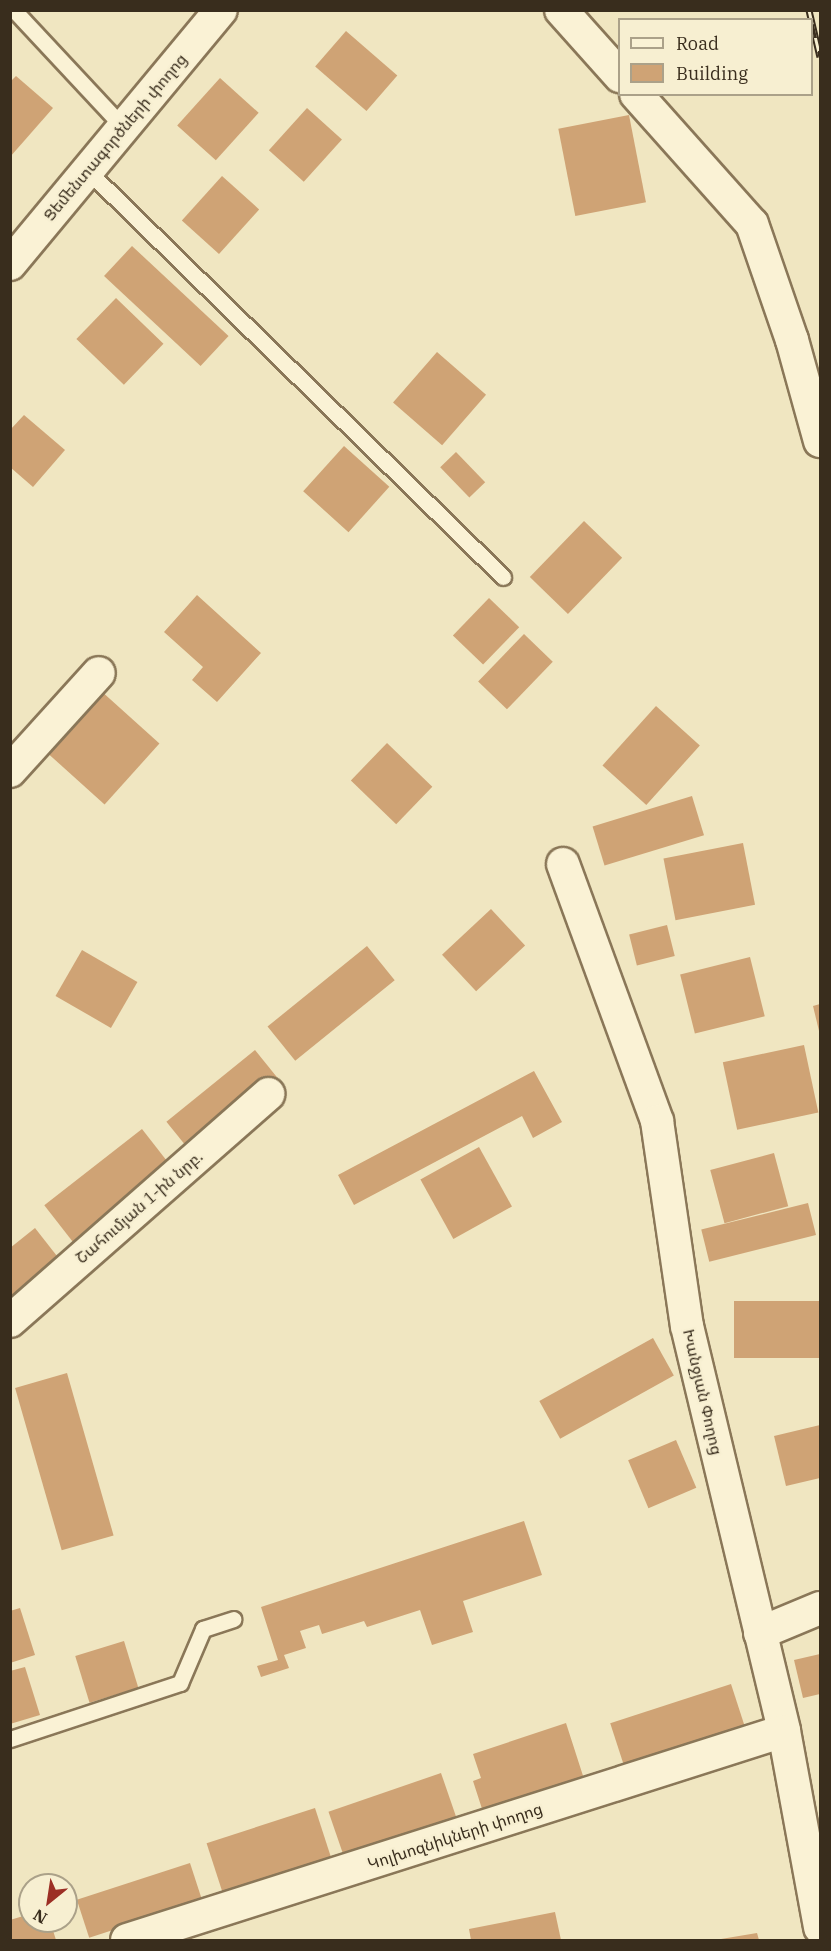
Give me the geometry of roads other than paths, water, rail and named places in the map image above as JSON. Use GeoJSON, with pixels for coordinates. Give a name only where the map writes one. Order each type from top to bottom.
{"type":"FeatureCollection","features":[{"type":"Feature","properties":{"kind":"street","name":"Ցեմենտագործների փողոց"},"geometry":{"type":"LineString","coordinates":[[10,264],[122,126],[221,10]]}},
{"type":"Feature","properties":{"kind":"street"},"geometry":{"type":"LineString","coordinates":[[561,10],[618,74]]}},
{"type":"Feature","properties":{"kind":"street"},"geometry":{"type":"LineString","coordinates":[[638,96],[752,224],[792,340],[820,441]]}},
{"type":"Feature","properties":{"kind":"street"},"geometry":{"type":"LineString","coordinates":[[10,771],[99,673]]}},
{"type":"Feature","properties":{"kind":"street","name":"Խանջյան Փողոց"},"geometry":{"type":"LineString","coordinates":[[563,864],[657,1121],[687,1326],[784,1731],[820,1928]]}},
{"type":"Feature","properties":{"kind":"street","name":"Շահումյան 1-ին նրբ."},"geometry":{"type":"LineString","coordinates":[[10,1321],[268,1094]]}},
{"type":"Feature","properties":{"kind":"street"},"geometry":{"type":"LineString","coordinates":[[760,1633],[820,1608]]}},
{"type":"Feature","properties":{"kind":"street","name":"Կոլխոզնիկների փողոց"},"geometry":{"type":"LineString","coordinates":[[127,1941],[784,1731]]}},
{"type":"Feature","properties":{"kind":"lane"},"geometry":{"type":"LineString","coordinates":[[14,10],[122,126]]}},
{"type":"Feature","properties":{"kind":"lane"},"geometry":{"type":"LineString","coordinates":[[87,170],[503,577]]}},
{"type":"Feature","properties":{"kind":"lane"},"geometry":{"type":"LineString","coordinates":[[10,1739],[180,1683],[202,1629],[233,1619]]}},
{"type":"Feature","properties":{"kind":"railway"},"geometry":{"type":"LineString","coordinates":[[809,10],[811,18]]}},
{"type":"Feature","properties":{"kind":"railway"},"geometry":{"type":"LineString","coordinates":[[813,27],[820,57]]}}]}
